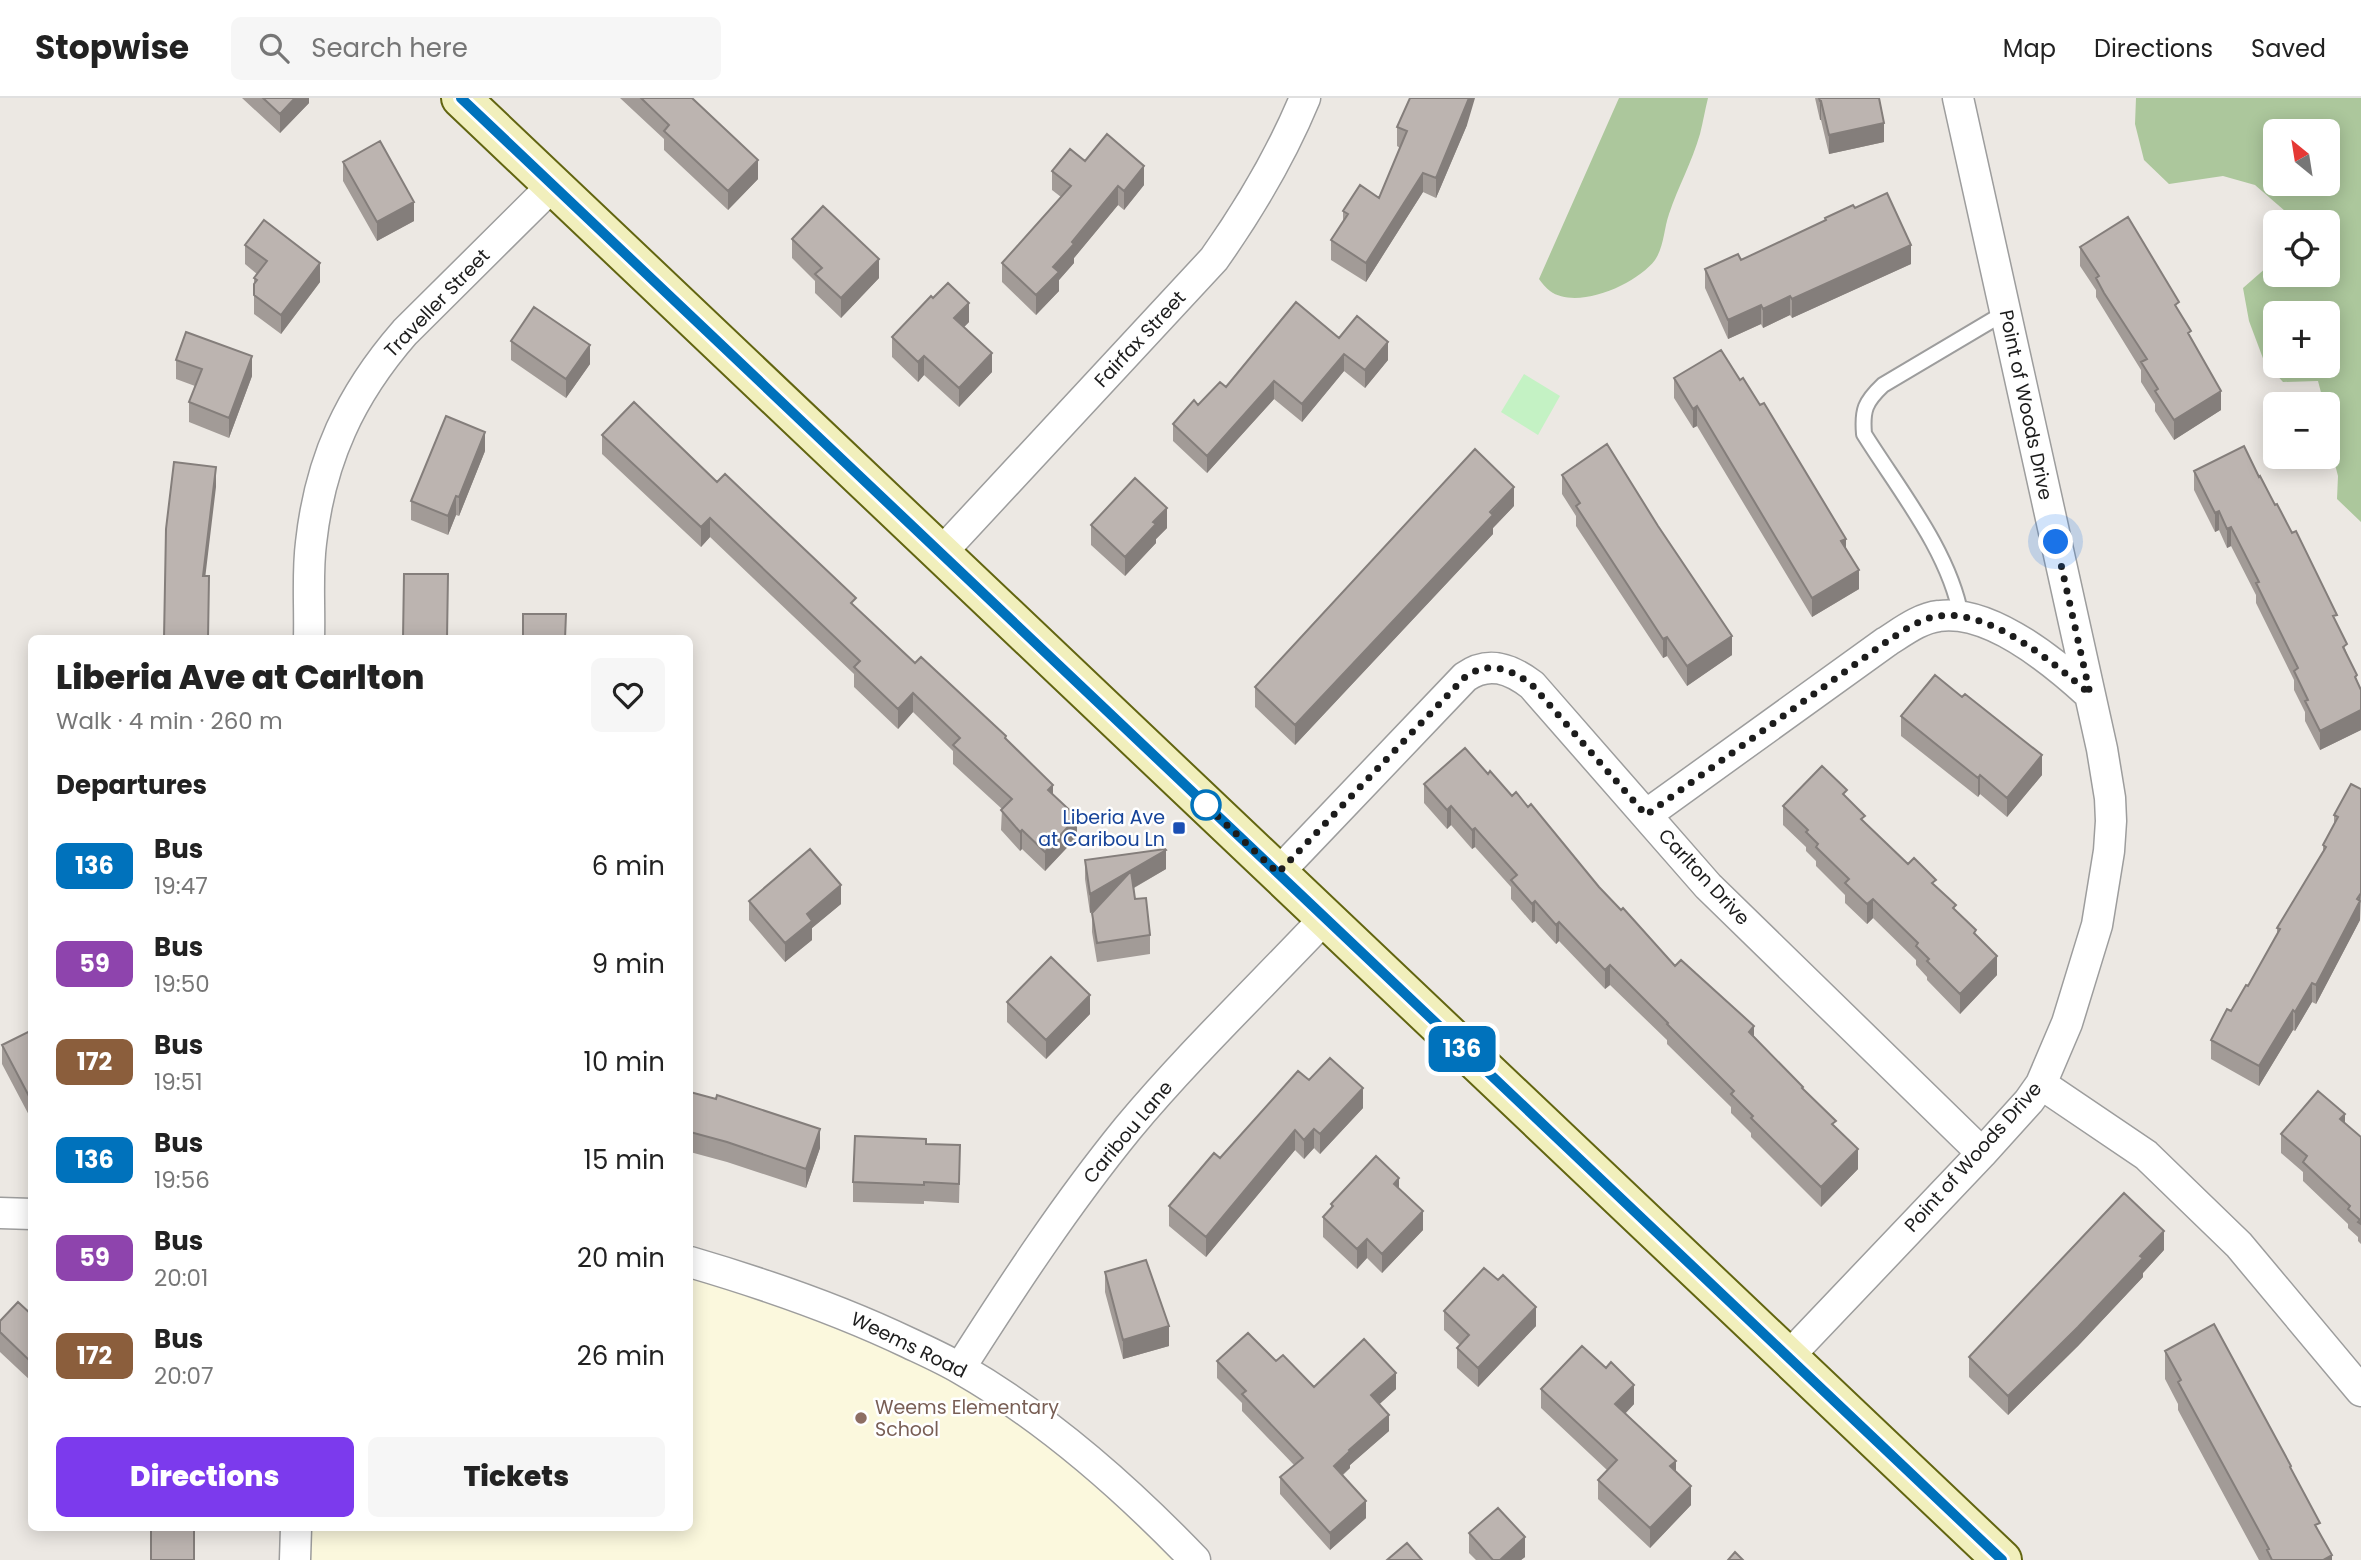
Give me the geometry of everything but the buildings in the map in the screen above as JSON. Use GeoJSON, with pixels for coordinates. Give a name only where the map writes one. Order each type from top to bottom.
{"type":"FeatureCollection","features":[{"type":"Feature","properties":{"kind":"main road"},"geometry":{"type":"LineString","coordinates":[[461,98],[2002,1560]]}},
{"type":"Feature","properties":{"kind":"street","name":"Fairfax Street"},"geometry":{"type":"LineString","coordinates":[[940,554],[1214,259],[1250,208],[1289,136],[1305,98]]}},
{"type":"Feature","properties":{"kind":"street","name":"Point of Woods Drive"},"geometry":{"type":"LineString","coordinates":[[1788,1357],[1982,1153],[2041,1084],[2067,1023],[2096,925],[2109,851],[2110,798],[2090,694],[1958,98]]}},
{"type":"Feature","properties":{"kind":"street","name":"Traveller Street"},"geometry":{"type":"LineString","coordinates":[[309,635],[310,544],[320,483],[337,435],[356,398],[385,355],[405,332],[552,186]]}},
{"type":"Feature","properties":{"kind":"street"},"geometry":{"type":"LineString","coordinates":[[1646,815],[1886,642],[1917,623],[1938,615],[1961,616],[1994,627],[2051,660],[2090,694]]}},
{"type":"Feature","properties":{"kind":"street","name":"Carlton Drive"},"geometry":{"type":"LineString","coordinates":[[1278,873],[1465,677],[1475,670],[1501,667],[1532,685],[1708,886],[1982,1153]]}},
{"type":"Feature","properties":{"kind":"street","name":"Caribou Lane"},"geometry":{"type":"LineString","coordinates":[[960,1368],[1025,1266],[1129,1128],[1177,1073],[1325,918]]}},
{"type":"Feature","properties":{"kind":"street"},"geometry":{"type":"LineString","coordinates":[[2041,1084],[2146,1155],[2239,1245],[2361,1391]]}},
{"type":"Feature","properties":{"kind":"street"},"geometry":{"type":"LineString","coordinates":[[0,1213],[28,1214]]}},
{"type":"Feature","properties":{"kind":"street","name":"Weems Road"},"geometry":{"type":"LineString","coordinates":[[693,1263],[762,1283],[855,1317],[960,1368],[1072,1445],[1158,1521],[1195,1560]]}},
{"type":"Feature","properties":{"kind":"street"},"geometry":{"type":"LineString","coordinates":[[295,1560],[296,1531]]}},
{"type":"Feature","properties":{"kind":"lane"},"geometry":{"type":"LineString","coordinates":[[1961,616],[1957,594],[1944,561],[1864,434],[1862,416],[1869,398],[1882,385],[2006,312]]}},
{"type":"Feature","properties":{"kind":"shaded area","name":"Weems Elementary School"},"geometry":{"type":"Polygon","coordinates":[[[693,1263],[960,1368],[1195,1560],[295,1560],[296,1531],[693,1531],[693,1263]]]}},
{"type":"Feature","properties":{"kind":"green space"},"geometry":{"type":"Polygon","coordinates":[[[1619,98],[1708,98],[1697,144],[1667,219],[1655,260],[1635,278],[1606,292],[1575,298],[1562,296],[1550,291],[1539,279],[1619,98]]]}},
{"type":"Feature","properties":{"kind":"green space"},"geometry":{"type":"Polygon","coordinates":[[[2136,98],[2361,98],[2361,522],[2337,499],[2336,469],[2340,469],[2340,392],[2321,392],[2318,381],[2283,382],[2279,378],[2340,378],[2340,301],[2263,301],[2263,358],[2249,321],[2243,288],[2263,270],[2263,287],[2340,287],[2340,210],[2284,210],[2268,196],[2340,196],[2340,119],[2263,119],[2263,192],[2255,185],[2223,176],[2169,184],[2144,160],[2135,124],[2136,98]]]}},
{"type":"Feature","properties":{"kind":"green space"},"geometry":{"type":"Polygon","coordinates":[[[1524,374],[1560,396],[1538,435],[1501,412],[1524,374]]]}},
{"type":"Feature","properties":{"kind":"bus line","name":"136"},"geometry":{"type":"LineString","coordinates":[[461,98],[2002,1560]]}},
{"type":"Feature","properties":{"kind":"place","name":"Liberia Ave at Caribou Ln"},"geometry":{"type":"Point","coordinates":[1179,828]}},
{"type":"Feature","properties":{"kind":"place","name":"Weems Elementary School"},"geometry":{"type":"Point","coordinates":[861,1418]}},
{"type":"Feature","properties":{"kind":"route"},"geometry":{"type":"LineString","coordinates":[[1206,805],[1198,798],[1278,873],[1465,677],[1484,668],[1501,667],[1532,685],[1646,815],[1886,642],[1917,623],[1938,615],[1961,616],[1994,627],[2051,660],[2090,694],[2056,542]]}}]}
